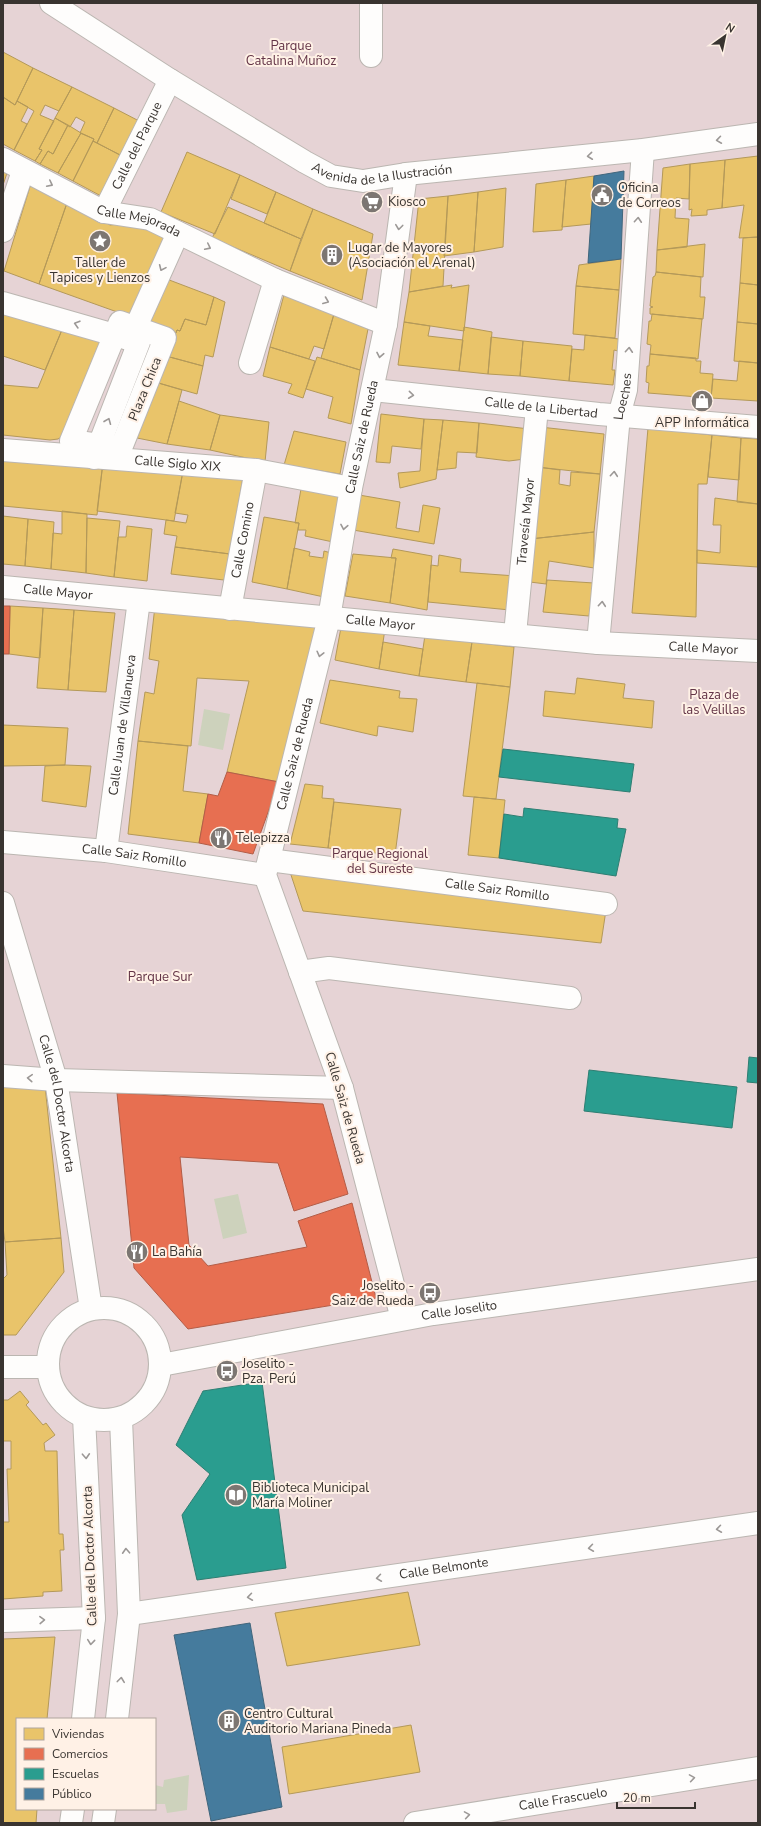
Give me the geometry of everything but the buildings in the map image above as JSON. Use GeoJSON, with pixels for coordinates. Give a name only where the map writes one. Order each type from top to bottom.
{"type":"FeatureCollection","features":[{"type":"Feature","properties":{"kind":"street","name":"Avenida de la Ilustración"},"geometry":{"type":"LineString","coordinates":[[51,3],[170,80],[305,162],[331,176],[363,181],[406,174],[643,150],[758,134]]}},
{"type":"Feature","properties":{"kind":"street"},"geometry":{"type":"LineString","coordinates":[[371,3],[371,56]]}},
{"type":"Feature","properties":{"kind":"street","name":"Calle del Parque"},"geometry":{"type":"LineString","coordinates":[[104,212],[170,80]]}},
{"type":"Feature","properties":{"kind":"street","name":"Loeches"},"geometry":{"type":"LineString","coordinates":[[598,642],[620,416],[626,390],[643,150]]}},
{"type":"Feature","properties":{"kind":"street","name":"Calle Mejorada"},"geometry":{"type":"LineString","coordinates":[[3,159],[23,171],[104,212],[150,219],[275,280],[386,324]]}},
{"type":"Feature","properties":{"kind":"street"},"geometry":{"type":"LineString","coordinates":[[3,231],[23,171]]}},
{"type":"Feature","properties":{"kind":"street","name":"Calle Saiz de Rueda"},"geometry":{"type":"LineString","coordinates":[[402,1319],[342,1088],[300,972],[267,867],[329,618],[351,488],[386,324],[406,174]]}},
{"type":"Feature","properties":{"kind":"street"},"geometry":{"type":"LineString","coordinates":[[70,448],[71,441],[178,232]]}},
{"type":"Feature","properties":{"kind":"street"},"geometry":{"type":"LineString","coordinates":[[250,363],[275,280]]}},
{"type":"Feature","properties":{"kind":"street"},"geometry":{"type":"LineString","coordinates":[[3,303],[127,334]]}},
{"type":"Feature","properties":{"kind":"street","name":"Plaza Chica"},"geometry":{"type":"LineString","coordinates":[[96,451],[139,342],[127,334]]}},
{"type":"Feature","properties":{"kind":"street","name":"Calle de la Libertad"},"geometry":{"type":"LineString","coordinates":[[373,390],[620,416],[758,427]]}},
{"type":"Feature","properties":{"kind":"street","name":"Travesía Mayor"},"geometry":{"type":"LineString","coordinates":[[515,634],[537,408]]}},
{"type":"Feature","properties":{"kind":"street","name":"Calle Siglo XIX"},"geometry":{"type":"LineString","coordinates":[[3,450],[70,448],[256,470],[351,488]]}},
{"type":"Feature","properties":{"kind":"street","name":"Calle Comino"},"geometry":{"type":"LineString","coordinates":[[230,609],[256,470]]}},
{"type":"Feature","properties":{"kind":"street","name":"Calle Mayor"},"geometry":{"type":"LineString","coordinates":[[3,587],[598,642],[758,651]]}},
{"type":"Feature","properties":{"kind":"street","name":"Calle Juan de Villanueva"},"geometry":{"type":"LineString","coordinates":[[106,851],[139,600]]}},
{"type":"Feature","properties":{"kind":"street","name":"Calle Saiz Romillo"},"geometry":{"type":"LineString","coordinates":[[3,842],[267,867],[606,904]]}},
{"type":"Feature","properties":{"kind":"street","name":"Calle del Doctor Alcorta"},"geometry":{"type":"LineString","coordinates":[[3,903],[56,1080],[91,1309]]}},
{"type":"Feature","properties":{"kind":"street"},"geometry":{"type":"LineString","coordinates":[[300,972],[328,968],[570,998]]}},
{"type":"Feature","properties":{"kind":"street"},"geometry":{"type":"LineString","coordinates":[[3,1076],[56,1080],[342,1088]]}},
{"type":"Feature","properties":{"kind":"street","name":"Calle Joselito"},"geometry":{"type":"LineString","coordinates":[[161,1364],[402,1319],[758,1269]]}},
{"type":"Feature","properties":{"kind":"street"},"geometry":{"type":"LineString","coordinates":[[91,1309],[117,1309],[140,1320],[156,1340],[161,1364],[158,1382],[150,1398],[137,1411],[120,1418],[84,1417],[66,1406],[53,1388],[47,1367],[50,1348],[59,1330],[73,1317],[91,1309]]}},
{"type":"Feature","properties":{"kind":"street"},"geometry":{"type":"LineString","coordinates":[[3,1367],[47,1367]]}},
{"type":"Feature","properties":{"kind":"street","name":"Calle del Doctor Alcorta"},"geometry":{"type":"LineString","coordinates":[[83,1718],[94,1618],[84,1417]]}},
{"type":"Feature","properties":{"kind":"street"},"geometry":{"type":"LineString","coordinates":[[117,1718],[129,1614],[120,1418]]}},
{"type":"Feature","properties":{"kind":"street","name":"Calle Belmonte"},"geometry":{"type":"LineString","coordinates":[[129,1614],[758,1523]]}},
{"type":"Feature","properties":{"kind":"street"},"geometry":{"type":"LineString","coordinates":[[3,1621],[94,1618]]}},
{"type":"Feature","properties":{"kind":"street","name":"Calle Frascuelo"},"geometry":{"type":"LineString","coordinates":[[415,1823],[758,1768]]}},
{"type":"Feature","properties":{"kind":"street"},"geometry":{"type":"LineString","coordinates":[[71,1823],[73,1810]]}},
{"type":"Feature","properties":{"kind":"street"},"geometry":{"type":"LineString","coordinates":[[103,1823],[105,1810]]}},
{"type":"Feature","properties":{"kind":"green space","name":"Parque Regional del Sureste"},"geometry":{"type":"Polygon","coordinates":[[[3,3],[758,3],[758,1823],[3,1823],[3,3]]]}},
{"type":"Feature","properties":{"kind":"shaded area"},"geometry":{"type":"Polygon","coordinates":[[[204,709],[230,714],[223,750],[198,745],[204,709]]]}},
{"type":"Feature","properties":{"kind":"shaded area"},"geometry":{"type":"Polygon","coordinates":[[[238,1194],[247,1233],[223,1239],[214,1199],[238,1194]]]}},
{"type":"Feature","properties":{"kind":"shaded area"},"geometry":{"type":"Polygon","coordinates":[[[189,1775],[187,1810],[167,1813],[165,1804],[156,1804],[156,1785],[163,1787],[164,1780],[189,1775]]]}},
{"type":"Feature","properties":{"kind":"place","name":"Oficina de Correos"},"geometry":{"type":"Point","coordinates":[602,195]}},
{"type":"Feature","properties":{"kind":"place","name":"Kiosco"},"geometry":{"type":"Point","coordinates":[372,202]}},
{"type":"Feature","properties":{"kind":"place","name":"Taller de Tapices y Lienzos"},"geometry":{"type":"Point","coordinates":[100,241]}},
{"type":"Feature","properties":{"kind":"place","name":"Lugar de Mayores (Asociación el Arenal)"},"geometry":{"type":"Point","coordinates":[332,255]}},
{"type":"Feature","properties":{"kind":"place","name":"APP Informática"},"geometry":{"type":"Point","coordinates":[702,401]}},
{"type":"Feature","properties":{"kind":"place","name":"Telepizza"},"geometry":{"type":"Point","coordinates":[221,838]}},
{"type":"Feature","properties":{"kind":"place","name":"La Bahía"},"geometry":{"type":"Point","coordinates":[137,1252]}},
{"type":"Feature","properties":{"kind":"place","name":"Joselito - Saiz de Rueda"},"geometry":{"type":"Point","coordinates":[430,1293]}},
{"type":"Feature","properties":{"kind":"place","name":"Joselito - Pza. Perú"},"geometry":{"type":"Point","coordinates":[227,1371]}},
{"type":"Feature","properties":{"kind":"place","name":"Biblioteca Municipal María Moliner"},"geometry":{"type":"Point","coordinates":[236,1495]}},
{"type":"Feature","properties":{"kind":"place","name":"Centro Cultural Auditorio Mariana Pineda"},"geometry":{"type":"Point","coordinates":[229,1721]}},
{"type":"Feature","properties":{"kind":"park label","name":"Parque Catalina Muñoz"},"geometry":{"type":"Point","coordinates":[291,54]}},
{"type":"Feature","properties":{"kind":"park label","name":"Plaza de las Velillas"},"geometry":{"type":"Point","coordinates":[714,702]}},
{"type":"Feature","properties":{"kind":"park label","name":"Parque Sur"},"geometry":{"type":"Point","coordinates":[160,977]}}]}
